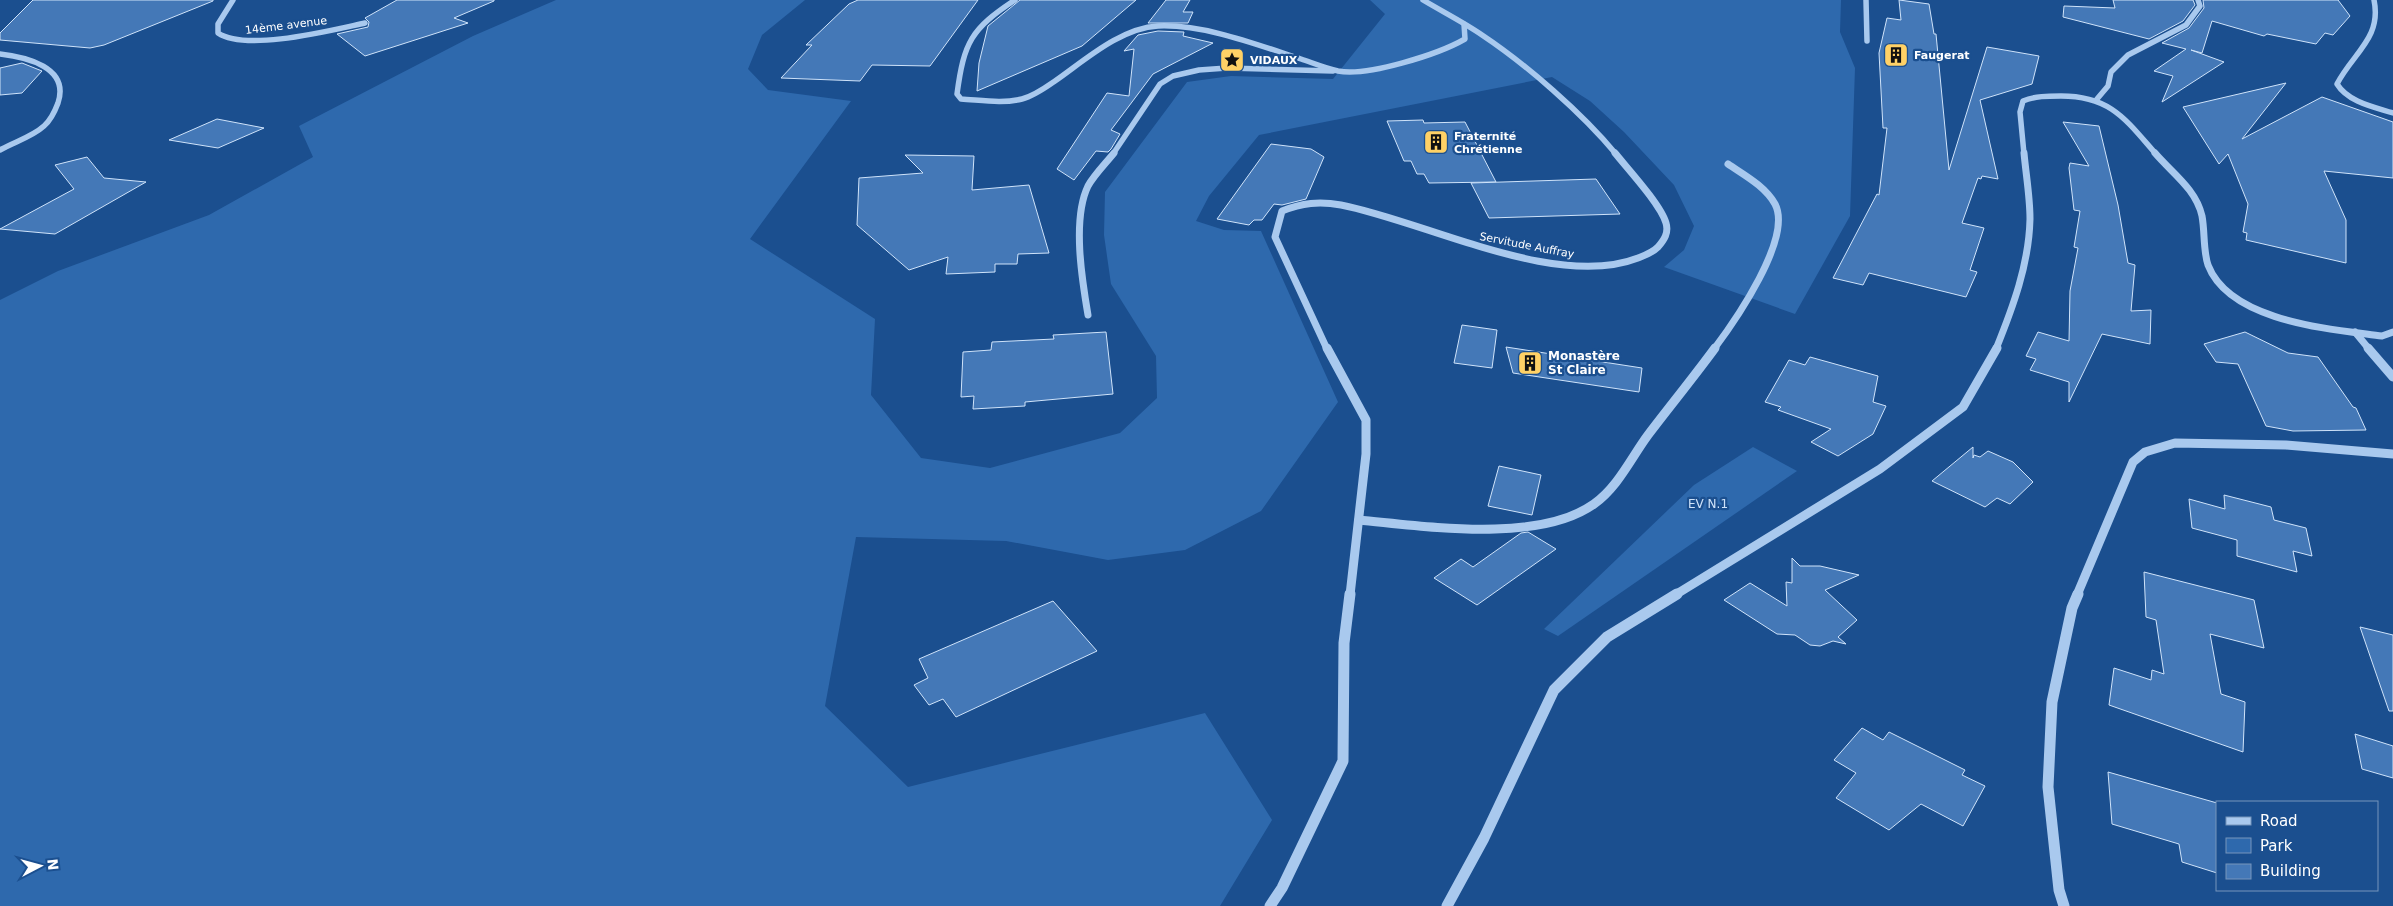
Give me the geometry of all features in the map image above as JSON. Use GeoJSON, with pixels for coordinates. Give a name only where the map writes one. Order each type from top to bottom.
{"type":"FeatureCollection","features":[{"type":"Feature","properties":{"kind":"street","name":"14ème avenue"},"geometry":{"type":"LineString","coordinates":[[233,0],[218,24],[218,33],[226,39],[272,38],[365,23]]}},
{"type":"Feature","properties":{"kind":"street"},"geometry":{"type":"LineString","coordinates":[[1015,0],[989,17],[972,34],[961,58],[957,94],[961,99],[1000,101],[1023,99],[1040,91],[1110,43],[1134,32],[1155,26],[1180,26],[1244,41],[1339,71]]}},
{"type":"Feature","properties":{"kind":"street","name":"Servitude Auffray"},"geometry":{"type":"LineString","coordinates":[[1359,520],[1366,454],[1366,420],[1318,332],[1275,237],[1282,211],[1300,204],[1324,204],[1367,211],[1471,244],[1530,258],[1576,265],[1605,265],[1634,260],[1652,252],[1666,236],[1666,223],[1647,192],[1602,138],[1517,60],[1464,24],[1423,0]]}},
{"type":"Feature","properties":{"kind":"street"},"geometry":{"type":"LineString","coordinates":[[1866,0],[1867,41]]}},
{"type":"Feature","properties":{"kind":"street"},"geometry":{"type":"LineString","coordinates":[[2097,99],[2108,86],[2111,72],[2128,55],[2189,23],[2200,6],[2198,0]]}},
{"type":"Feature","properties":{"kind":"street"},"geometry":{"type":"LineString","coordinates":[[2374,0],[2377,8],[2377,25],[2337,84],[2340,90],[2350,97],[2393,113]]}},
{"type":"Feature","properties":{"kind":"street"},"geometry":{"type":"LineString","coordinates":[[1088,315],[1080,271],[1081,212],[1088,186],[1115,152],[1160,84],[1173,76],[1208,69],[1339,71],[1370,68],[1423,58],[1465,39],[1464,24]]}},
{"type":"Feature","properties":{"kind":"street"},"geometry":{"type":"LineString","coordinates":[[0,54],[26,58],[44,66],[57,76],[61,89],[58,106],[45,125],[0,150]]}},
{"type":"Feature","properties":{"kind":"street"},"geometry":{"type":"LineString","coordinates":[[1447,906],[1484,838],[1554,690],[1607,637],[1880,468],[1963,407],[1994,355],[2018,296],[2022,276],[2030,219],[2020,112],[2024,101],[2044,95],[2097,99],[2117,114],[2195,196],[2203,222],[2204,254],[2212,274],[2228,291],[2270,313],[2312,326],[2382,336],[2393,332]]}},
{"type":"Feature","properties":{"kind":"street"},"geometry":{"type":"LineString","coordinates":[[1270,906],[1282,888],[1343,761],[1344,643],[1359,520],[1447,528],[1491,529],[1533,524],[1572,516],[1592,506],[1608,493],[1636,450],[1736,319],[1756,280],[1779,225],[1773,199],[1728,164]]}},
{"type":"Feature","properties":{"kind":"street"},"geometry":{"type":"LineString","coordinates":[[2355,332],[2393,377]]}},
{"type":"Feature","properties":{"kind":"street"},"geometry":{"type":"LineString","coordinates":[[2064,906],[2059,890],[2048,787],[2052,702],[2072,608],[2133,462],[2145,452],[2175,443],[2286,446],[2393,454]]}},
{"type":"Feature","properties":{"kind":"green space"},"geometry":{"type":"Polygon","coordinates":[[[556,0],[805,0],[762,35],[748,69],[768,90],[851,101],[750,239],[875,319],[871,395],[921,458],[990,468],[1120,433],[1157,398],[1156,356],[1111,284],[1104,235],[1105,192],[1187,82],[1231,76],[1333,79],[1385,14],[1370,0],[1841,0],[1840,32],[1855,68],[1850,216],[1795,314],[1664,267],[1684,250],[1694,226],[1674,185],[1624,132],[1590,101],[1552,77],[1259,135],[1209,196],[1196,221],[1224,230],[1261,231],[1338,402],[1261,511],[1185,550],[1108,560],[1006,541],[856,537],[825,706],[908,787],[1205,713],[1272,820],[1220,906],[0,906],[0,300],[58,271],[209,215],[313,157],[299,126],[473,36],[556,0]]]}},
{"type":"Feature","properties":{"kind":"green space","name":"EV N.1"},"geometry":{"type":"Polygon","coordinates":[[[1753,447],[1797,471],[1558,636],[1544,629],[1694,485],[1753,447]]]}},
{"type":"Feature","properties":{"kind":"building"},"geometry":{"type":"Polygon","coordinates":[[[33,0],[213,1],[104,45],[90,48],[0,40],[0,33],[33,0]]]}},
{"type":"Feature","properties":{"kind":"building"},"geometry":{"type":"Polygon","coordinates":[[[397,0],[494,1],[454,18],[468,23],[365,56],[337,34],[368,27],[369,22],[365,18],[397,0]]]}},
{"type":"Feature","properties":{"kind":"building"},"geometry":{"type":"Polygon","coordinates":[[[858,0],[978,0],[930,66],[872,65],[860,81],[781,78],[812,45],[806,45],[849,4],[858,0]]]}},
{"type":"Feature","properties":{"kind":"building"},"geometry":{"type":"Polygon","coordinates":[[[1020,0],[1136,0],[1082,46],[977,91],[979,63],[988,26],[1020,0]]]}},
{"type":"Feature","properties":{"kind":"building"},"geometry":{"type":"Polygon","coordinates":[[[1166,0],[1190,0],[1183,12],[1193,12],[1188,23],[1148,23],[1166,0]]]}},
{"type":"Feature","properties":{"kind":"building"},"geometry":{"type":"Polygon","coordinates":[[[1899,0],[1929,4],[1934,34],[1936,34],[1949,170],[1987,47],[2039,56],[2032,84],[1980,100],[1998,179],[1982,176],[1981,179],[1978,178],[1962,223],[1984,228],[1970,270],[1977,272],[1966,297],[1869,273],[1863,285],[1833,278],[1877,194],[1879,195],[1887,128],[1883,128],[1879,53],[1887,18],[1901,20],[1899,0]]]}},
{"type":"Feature","properties":{"kind":"building"},"geometry":{"type":"Polygon","coordinates":[[[2113,0],[2193,0],[2195,5],[2183,21],[2149,39],[2063,17],[2064,6],[2115,8],[2113,0]]]}},
{"type":"Feature","properties":{"kind":"building"},"geometry":{"type":"Polygon","coordinates":[[[2203,0],[2338,0],[2350,16],[2333,35],[2325,33],[2316,44],[2267,34],[2264,36],[2212,21],[2202,53],[2191,50],[2224,62],[2162,102],[2173,76],[2154,71],[2186,49],[2162,43],[2189,28],[2204,8],[2203,0]]]}},
{"type":"Feature","properties":{"kind":"building"},"geometry":{"type":"Polygon","coordinates":[[[1158,31],[1184,32],[1183,36],[1213,43],[1153,74],[1111,130],[1120,134],[1111,149],[1108,152],[1096,151],[1074,180],[1057,169],[1107,93],[1129,96],[1134,49],[1124,51],[1138,35],[1158,31]]]}},
{"type":"Feature","properties":{"kind":"building"},"geometry":{"type":"Polygon","coordinates":[[[22,63],[42,71],[22,93],[0,95],[0,68],[22,63]]]}},
{"type":"Feature","properties":{"kind":"building"},"geometry":{"type":"Polygon","coordinates":[[[2286,83],[2242,139],[2322,97],[2393,122],[2393,178],[2324,171],[2346,220],[2346,263],[2246,240],[2247,233],[2243,232],[2248,204],[2228,154],[2219,164],[2183,107],[2286,83]]]}},
{"type":"Feature","properties":{"kind":"building"},"geometry":{"type":"Polygon","coordinates":[[[217,119],[264,128],[218,148],[169,140],[217,119]]]}},
{"type":"Feature","properties":{"kind":"building","name":"Fraternité Chrétienne"},"geometry":{"type":"Polygon","coordinates":[[[1423,120],[1424,123],[1465,122],[1496,182],[1429,183],[1424,174],[1417,174],[1411,161],[1404,161],[1387,121],[1423,120]]]}},
{"type":"Feature","properties":{"kind":"building"},"geometry":{"type":"Polygon","coordinates":[[[2063,122],[2099,126],[2118,205],[2128,263],[2135,265],[2131,311],[2151,310],[2150,344],[2102,334],[2069,402],[2069,382],[2030,370],[2036,359],[2026,356],[2038,332],[2069,341],[2070,291],[2078,248],[2074,247],[2080,211],[2074,210],[2069,168],[2070,163],[2089,166],[2063,122]]]}},
{"type":"Feature","properties":{"kind":"building"},"geometry":{"type":"Polygon","coordinates":[[[1271,144],[1311,149],[1324,157],[1306,199],[1282,205],[1274,204],[1262,220],[1254,220],[1249,225],[1217,219],[1271,144]]]}},
{"type":"Feature","properties":{"kind":"building"},"geometry":{"type":"Polygon","coordinates":[[[905,155],[974,156],[972,190],[1029,185],[1049,253],[1018,254],[1017,264],[995,264],[995,272],[946,274],[948,257],[909,270],[857,225],[859,178],[923,173],[905,155]]]}},
{"type":"Feature","properties":{"kind":"building"},"geometry":{"type":"Polygon","coordinates":[[[87,157],[104,178],[146,182],[55,234],[0,229],[74,189],[55,165],[87,157]]]}},
{"type":"Feature","properties":{"kind":"building"},"geometry":{"type":"Polygon","coordinates":[[[1596,179],[1620,214],[1489,218],[1471,183],[1596,179]]]}},
{"type":"Feature","properties":{"kind":"building"},"geometry":{"type":"Polygon","coordinates":[[[1462,325],[1497,330],[1492,368],[1454,363],[1462,325]]]}},
{"type":"Feature","properties":{"kind":"building"},"geometry":{"type":"Polygon","coordinates":[[[1106,332],[1113,394],[1025,402],[1025,406],[973,409],[974,396],[961,397],[963,352],[991,350],[992,342],[1054,339],[1053,335],[1106,332]]]}},
{"type":"Feature","properties":{"kind":"building"},"geometry":{"type":"Polygon","coordinates":[[[2245,332],[2288,353],[2318,357],[2353,407],[2356,408],[2366,430],[2293,431],[2266,426],[2238,364],[2216,362],[2204,344],[2245,332]]]}},
{"type":"Feature","properties":{"kind":"building"},"geometry":{"type":"Polygon","coordinates":[[[1506,347],[1642,368],[1639,392],[1513,373],[1506,347]]]}},
{"type":"Feature","properties":{"kind":"building"},"geometry":{"type":"Polygon","coordinates":[[[1810,357],[1878,376],[1873,402],[1886,406],[1873,434],[1838,456],[1811,442],[1831,429],[1778,410],[1781,407],[1765,402],[1789,360],[1805,365],[1810,357]]]}},
{"type":"Feature","properties":{"kind":"building"},"geometry":{"type":"Polygon","coordinates":[[[1973,447],[1973,458],[1974,455],[1980,457],[1988,451],[2013,462],[2033,482],[2010,504],[1997,498],[1985,507],[1932,481],[1973,447]]]}},
{"type":"Feature","properties":{"kind":"building"},"geometry":{"type":"Polygon","coordinates":[[[1499,466],[1541,475],[1532,515],[1488,506],[1499,466]]]}},
{"type":"Feature","properties":{"kind":"building"},"geometry":{"type":"Polygon","coordinates":[[[2224,495],[2271,507],[2274,520],[2306,528],[2312,556],[2293,551],[2297,572],[2237,556],[2237,540],[2192,528],[2189,499],[2225,509],[2224,495]]]}},
{"type":"Feature","properties":{"kind":"building"},"geometry":{"type":"Polygon","coordinates":[[[1528,532],[1556,549],[1477,605],[1434,578],[1461,559],[1473,567],[1521,533],[1528,532]]]}},
{"type":"Feature","properties":{"kind":"building"},"geometry":{"type":"Polygon","coordinates":[[[1792,558],[1800,566],[1820,566],[1859,575],[1825,590],[1857,620],[1838,637],[1846,644],[1833,641],[1820,646],[1810,645],[1795,635],[1777,634],[1724,600],[1750,583],[1787,606],[1786,582],[1792,583],[1792,558]]]}},
{"type":"Feature","properties":{"kind":"building"},"geometry":{"type":"Polygon","coordinates":[[[2144,572],[2254,600],[2264,648],[2210,634],[2221,694],[2245,702],[2243,752],[2109,705],[2114,668],[2151,680],[2152,670],[2164,674],[2156,620],[2146,617],[2144,572]]]}},
{"type":"Feature","properties":{"kind":"building"},"geometry":{"type":"Polygon","coordinates":[[[1053,601],[1097,651],[956,717],[943,699],[929,705],[914,685],[928,678],[919,659],[1053,601]]]}},
{"type":"Feature","properties":{"kind":"building"},"geometry":{"type":"Polygon","coordinates":[[[2360,627],[2393,635],[2393,711],[2389,711],[2360,627]]]}},
{"type":"Feature","properties":{"kind":"building"},"geometry":{"type":"Polygon","coordinates":[[[1862,728],[1883,740],[1889,732],[1965,770],[1962,775],[1985,786],[1963,826],[1921,804],[1889,830],[1836,798],[1856,773],[1834,760],[1862,728]]]}},
{"type":"Feature","properties":{"kind":"building"},"geometry":{"type":"Polygon","coordinates":[[[2355,734],[2393,746],[2393,778],[2362,769],[2355,734]]]}},
{"type":"Feature","properties":{"kind":"building"},"geometry":{"type":"Polygon","coordinates":[[[2108,772],[2216,803],[2216,873],[2182,862],[2179,844],[2112,824],[2108,772]]]}},
{"type":"Feature","properties":{"kind":"place","name":"Faugerat"},"geometry":{"type":"Point","coordinates":[1896,55]}},
{"type":"Feature","properties":{"kind":"place","name":"VIDAUX"},"geometry":{"type":"Point","coordinates":[1232,60]}},
{"type":"Feature","properties":{"kind":"place","name":"Fraternité Chrétienne"},"geometry":{"type":"Point","coordinates":[1436,142]}},
{"type":"Feature","properties":{"kind":"place","name":"Monastère St Claire"},"geometry":{"type":"Point","coordinates":[1530,363]}}]}
